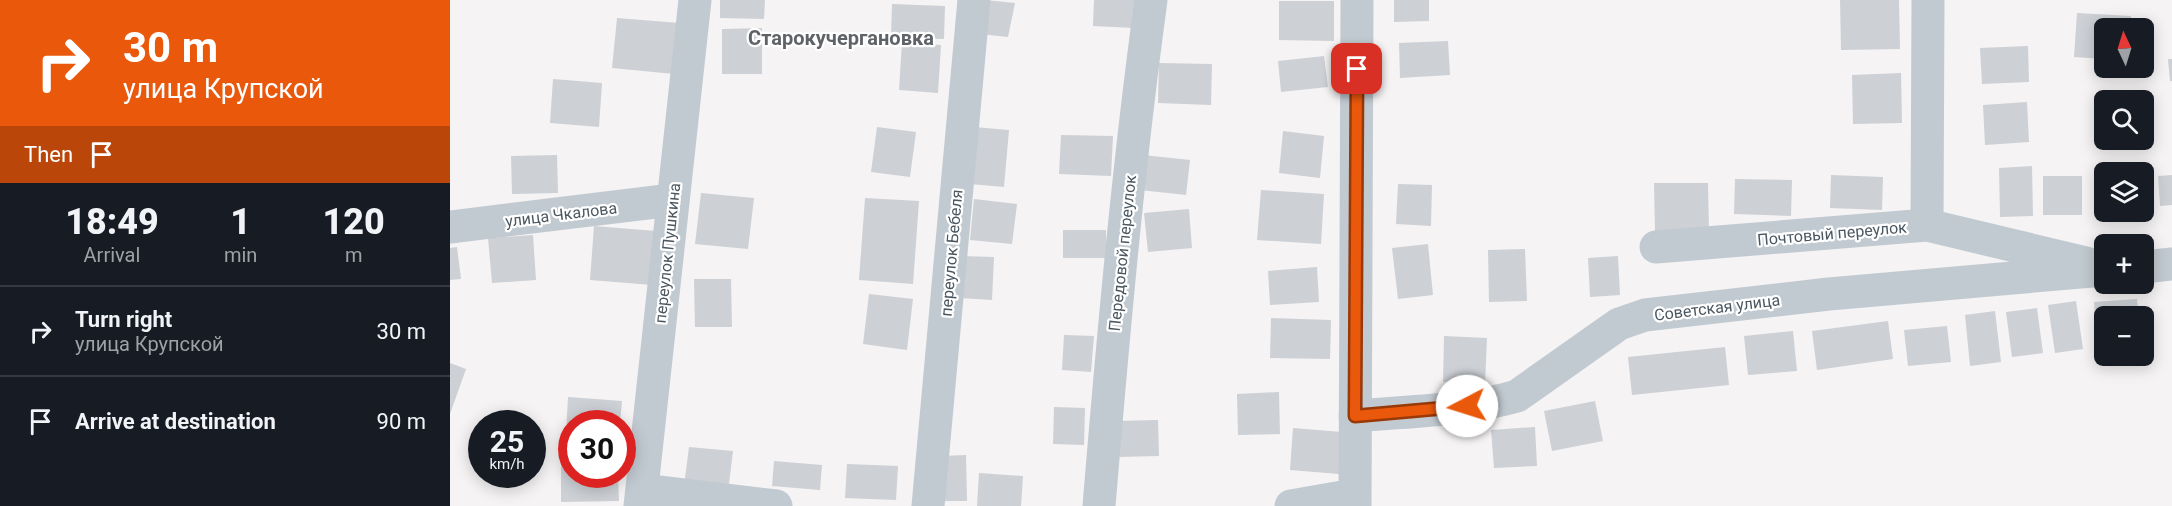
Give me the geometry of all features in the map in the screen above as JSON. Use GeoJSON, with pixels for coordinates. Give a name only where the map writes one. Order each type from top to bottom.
{"type":"FeatureCollection","features":[{"type":"Feature","properties":{"kind":"street","name":"переулок Пушкина"},"geometry":{"type":"LineString","coordinates":[[641,498],[695,0]]}},
{"type":"Feature","properties":{"kind":"street","name":"переулок Бебеля"},"geometry":{"type":"LineString","coordinates":[[928,506],[974,0]]}},
{"type":"Feature","properties":{"kind":"street","name":"Передовой переулок"},"geometry":{"type":"LineString","coordinates":[[1099,506],[1116,306],[1151,0]]}},
{"type":"Feature","properties":{"kind":"street"},"geometry":{"type":"LineString","coordinates":[[1291,506],[1354,501],[1357,0]]}},
{"type":"Feature","properties":{"kind":"street","name":"Почтовый переулок"},"geometry":{"type":"LineString","coordinates":[[1656,248],[1927,225],[1928,0]]}},
{"type":"Feature","properties":{"kind":"street","name":"улица Чкалова"},"geometry":{"type":"LineString","coordinates":[[450,227],[672,200]]}},
{"type":"Feature","properties":{"kind":"street"},"geometry":{"type":"LineString","coordinates":[[1927,225],[2094,267]]}},
{"type":"Feature","properties":{"kind":"street"},"geometry":{"type":"LineString","coordinates":[[2154,266],[2172,264]]}},
{"type":"Feature","properties":{"kind":"street","name":"Советская улица"},"geometry":{"type":"LineString","coordinates":[[1355,416],[1467,406],[1517,396],[1619,324],[1645,315],[1829,294],[2094,270]]}},
{"type":"Feature","properties":{"kind":"street"},"geometry":{"type":"LineString","coordinates":[[641,498],[776,506]]}},
{"type":"Feature","properties":{"kind":"building"},"geometry":{"type":"Polygon","coordinates":[[[720,0],[765,0],[764,19],[720,18],[720,0]]]}},
{"type":"Feature","properties":{"kind":"building"},"geometry":{"type":"Polygon","coordinates":[[[985,0],[1015,3],[1008,37],[980,34],[985,0]]]}},
{"type":"Feature","properties":{"kind":"building"},"geometry":{"type":"Polygon","coordinates":[[[1094,0],[1135,0],[1134,28],[1093,26],[1094,0]]]}},
{"type":"Feature","properties":{"kind":"building"},"geometry":{"type":"Polygon","coordinates":[[[1394,0],[1429,0],[1429,21],[1394,22],[1394,0]]]}},
{"type":"Feature","properties":{"kind":"building"},"geometry":{"type":"Polygon","coordinates":[[[1840,0],[1899,0],[1900,49],[1841,50],[1840,0]]]}},
{"type":"Feature","properties":{"kind":"building"},"geometry":{"type":"Polygon","coordinates":[[[1279,1],[1334,1],[1334,41],[1279,40],[1279,1]]]}},
{"type":"Feature","properties":{"kind":"building"},"geometry":{"type":"Polygon","coordinates":[[[892,4],[945,6],[944,39],[891,38],[892,4]]]}},
{"type":"Feature","properties":{"kind":"building"},"geometry":{"type":"Polygon","coordinates":[[[2077,13],[2131,16],[2131,18],[2094,18],[2094,58],[2074,57],[2077,13]]]}},
{"type":"Feature","properties":{"kind":"building"},"geometry":{"type":"Polygon","coordinates":[[[617,18],[679,23],[674,74],[612,68],[617,18]]]}},
{"type":"Feature","properties":{"kind":"building"},"geometry":{"type":"Polygon","coordinates":[[[762,28],[762,74],[722,74],[722,29],[762,28]]]}},
{"type":"Feature","properties":{"kind":"building"},"geometry":{"type":"Polygon","coordinates":[[[1448,41],[1450,75],[1400,78],[1399,43],[1448,41]]]}},
{"type":"Feature","properties":{"kind":"building"},"geometry":{"type":"Polygon","coordinates":[[[902,42],[941,45],[938,93],[899,90],[902,42]]]}},
{"type":"Feature","properties":{"kind":"building"},"geometry":{"type":"Polygon","coordinates":[[[2028,46],[2029,82],[1982,84],[1980,48],[2028,46]]]}},
{"type":"Feature","properties":{"kind":"building"},"geometry":{"type":"Polygon","coordinates":[[[1324,56],[1328,87],[1281,92],[1278,61],[1324,56]]]}},
{"type":"Feature","properties":{"kind":"building"},"geometry":{"type":"Polygon","coordinates":[[[2168,59],[2172,59],[2172,81],[2170,81],[2168,59]]]}},
{"type":"Feature","properties":{"kind":"building"},"geometry":{"type":"Polygon","coordinates":[[[1159,63],[1212,64],[1211,105],[1158,103],[1159,63]]]}},
{"type":"Feature","properties":{"kind":"building"},"geometry":{"type":"Polygon","coordinates":[[[1901,73],[1902,123],[1853,124],[1852,75],[1901,73]]]}},
{"type":"Feature","properties":{"kind":"building"},"geometry":{"type":"Polygon","coordinates":[[[553,79],[602,83],[599,127],[550,123],[553,79]]]}},
{"type":"Feature","properties":{"kind":"building"},"geometry":{"type":"Polygon","coordinates":[[[2027,102],[2029,142],[1985,145],[1983,105],[2027,102]]]}},
{"type":"Feature","properties":{"kind":"building"},"geometry":{"type":"Polygon","coordinates":[[[877,127],[916,132],[910,177],[871,172],[877,127]]]}},
{"type":"Feature","properties":{"kind":"building"},"geometry":{"type":"Polygon","coordinates":[[[974,127],[1009,130],[1004,187],[969,184],[974,127]]]}},
{"type":"Feature","properties":{"kind":"building"},"geometry":{"type":"Polygon","coordinates":[[[1283,131],[1324,136],[1320,178],[1279,173],[1283,131]]]}},
{"type":"Feature","properties":{"kind":"building"},"geometry":{"type":"Polygon","coordinates":[[[1061,135],[1113,136],[1111,176],[1059,174],[1061,135]]]}},
{"type":"Feature","properties":{"kind":"building"},"geometry":{"type":"Polygon","coordinates":[[[557,155],[558,193],[512,194],[511,156],[557,155]]]}},
{"type":"Feature","properties":{"kind":"building"},"geometry":{"type":"Polygon","coordinates":[[[1143,155],[1190,160],[1186,195],[1140,190],[1143,155]]]}},
{"type":"Feature","properties":{"kind":"building"},"geometry":{"type":"Polygon","coordinates":[[[2032,166],[2033,216],[2000,217],[1999,168],[2032,166]]]}},
{"type":"Feature","properties":{"kind":"building"},"geometry":{"type":"Polygon","coordinates":[[[1831,175],[1883,177],[1882,210],[1830,208],[1831,175]]]}},
{"type":"Feature","properties":{"kind":"building"},"geometry":{"type":"Polygon","coordinates":[[[2172,175],[2172,205],[2160,206],[2158,176],[2172,175]]]}},
{"type":"Feature","properties":{"kind":"building"},"geometry":{"type":"Polygon","coordinates":[[[2043,176],[2082,176],[2082,215],[2043,215],[2043,176]]]}},
{"type":"Feature","properties":{"kind":"building"},"geometry":{"type":"Polygon","coordinates":[[[1735,179],[1792,180],[1791,216],[1734,214],[1735,179]]]}},
{"type":"Feature","properties":{"kind":"building"},"geometry":{"type":"Polygon","coordinates":[[[1654,183],[1708,183],[1709,232],[1655,232],[1654,183]]]}},
{"type":"Feature","properties":{"kind":"building"},"geometry":{"type":"Polygon","coordinates":[[[1398,184],[1432,185],[1431,226],[1396,224],[1398,184]]]}},
{"type":"Feature","properties":{"kind":"building"},"geometry":{"type":"Polygon","coordinates":[[[1261,190],[1324,194],[1321,244],[1257,240],[1261,190]]]}},
{"type":"Feature","properties":{"kind":"building"},"geometry":{"type":"Polygon","coordinates":[[[701,193],[754,198],[748,249],[695,244],[701,193]]]}},
{"type":"Feature","properties":{"kind":"building"},"geometry":{"type":"Polygon","coordinates":[[[865,198],[919,201],[913,284],[859,280],[865,198]]]}},
{"type":"Feature","properties":{"kind":"building"},"geometry":{"type":"Polygon","coordinates":[[[974,199],[1017,204],[1012,244],[970,240],[974,199]]]}},
{"type":"Feature","properties":{"kind":"building"},"geometry":{"type":"Polygon","coordinates":[[[1189,209],[1192,248],[1148,252],[1144,213],[1189,209]]]}},
{"type":"Feature","properties":{"kind":"building"},"geometry":{"type":"Polygon","coordinates":[[[594,226],[656,231],[652,285],[590,280],[594,226]]]}},
{"type":"Feature","properties":{"kind":"building"},"geometry":{"type":"Polygon","coordinates":[[[1063,230],[1106,230],[1106,258],[1063,258],[1063,230]]]}},
{"type":"Feature","properties":{"kind":"building"},"geometry":{"type":"Polygon","coordinates":[[[533,235],[536,280],[492,283],[488,238],[533,235]]]}},
{"type":"Feature","properties":{"kind":"building"},"geometry":{"type":"Polygon","coordinates":[[[1428,244],[1433,295],[1398,299],[1392,248],[1428,244]]]}},
{"type":"Feature","properties":{"kind":"building"},"geometry":{"type":"Polygon","coordinates":[[[457,247],[461,279],[450,280],[450,248],[457,247]]]}},
{"type":"Feature","properties":{"kind":"building"},"geometry":{"type":"Polygon","coordinates":[[[1525,249],[1527,301],[1489,302],[1488,250],[1525,249]]]}},
{"type":"Feature","properties":{"kind":"building"},"geometry":{"type":"Polygon","coordinates":[[[961,256],[994,257],[992,300],[959,298],[961,256]]]}},
{"type":"Feature","properties":{"kind":"building"},"geometry":{"type":"Polygon","coordinates":[[[1618,256],[1620,295],[1590,297],[1588,258],[1618,256]]]}},
{"type":"Feature","properties":{"kind":"building"},"geometry":{"type":"Polygon","coordinates":[[[1317,267],[1319,302],[1270,305],[1268,271],[1317,267]]]}},
{"type":"Feature","properties":{"kind":"building"},"geometry":{"type":"Polygon","coordinates":[[[694,279],[731,279],[732,327],[695,327],[694,279]]]}},
{"type":"Feature","properties":{"kind":"building"},"geometry":{"type":"Polygon","coordinates":[[[869,294],[913,299],[907,350],[863,344],[869,294]]]}},
{"type":"Feature","properties":{"kind":"building"},"geometry":{"type":"Polygon","coordinates":[[[2137,299],[2138,306],[2094,306],[2094,302],[2137,299]]]}},
{"type":"Feature","properties":{"kind":"building"},"geometry":{"type":"Polygon","coordinates":[[[2076,301],[2083,349],[2055,353],[2048,305],[2076,301]]]}},
{"type":"Feature","properties":{"kind":"building"},"geometry":{"type":"Polygon","coordinates":[[[2037,308],[2043,353],[2012,357],[2006,312],[2037,308]]]}},
{"type":"Feature","properties":{"kind":"building"},"geometry":{"type":"Polygon","coordinates":[[[1995,311],[2001,362],[1970,366],[1965,315],[1995,311]]]}},
{"type":"Feature","properties":{"kind":"building"},"geometry":{"type":"Polygon","coordinates":[[[1271,318],[1331,320],[1330,359],[1270,358],[1271,318]]]}},
{"type":"Feature","properties":{"kind":"building"},"geometry":{"type":"Polygon","coordinates":[[[1888,321],[1893,359],[1817,370],[1812,331],[1888,321]]]}},
{"type":"Feature","properties":{"kind":"building"},"geometry":{"type":"Polygon","coordinates":[[[1947,326],[1951,362],[1908,366],[1904,330],[1947,326]]]}},
{"type":"Feature","properties":{"kind":"building"},"geometry":{"type":"Polygon","coordinates":[[[1793,331],[1797,371],[1748,375],[1744,336],[1793,331]]]}},
{"type":"Feature","properties":{"kind":"building"},"geometry":{"type":"Polygon","coordinates":[[[1064,335],[1094,336],[1091,372],[1062,370],[1064,335]]]}},
{"type":"Feature","properties":{"kind":"building"},"geometry":{"type":"Polygon","coordinates":[[[1444,336],[1487,338],[1485,384],[1443,382],[1444,336]]]}},
{"type":"Feature","properties":{"kind":"building"},"geometry":{"type":"Polygon","coordinates":[[[1725,347],[1729,385],[1632,395],[1628,357],[1725,347]]]}},
{"type":"Feature","properties":{"kind":"building"},"geometry":{"type":"Polygon","coordinates":[[[450,363],[466,369],[450,414],[450,363]]]}},
{"type":"Feature","properties":{"kind":"building"},"geometry":{"type":"Polygon","coordinates":[[[1279,392],[1280,434],[1238,435],[1237,394],[1279,392]]]}},
{"type":"Feature","properties":{"kind":"building"},"geometry":{"type":"Polygon","coordinates":[[[568,397],[622,401],[621,410],[567,410],[568,397]]]}},
{"type":"Feature","properties":{"kind":"building"},"geometry":{"type":"Polygon","coordinates":[[[1595,401],[1603,441],[1552,451],[1544,411],[1595,401]]]}},
{"type":"Feature","properties":{"kind":"building"},"geometry":{"type":"Polygon","coordinates":[[[1054,407],[1085,408],[1084,445],[1053,444],[1054,407]]]}},
{"type":"Feature","properties":{"kind":"building"},"geometry":{"type":"Polygon","coordinates":[[[1158,420],[1159,456],[1118,457],[1117,421],[1158,420]]]}},
{"type":"Feature","properties":{"kind":"building"},"geometry":{"type":"Polygon","coordinates":[[[1535,427],[1537,466],[1494,468],[1491,430],[1535,427]]]}},
{"type":"Feature","properties":{"kind":"building"},"geometry":{"type":"Polygon","coordinates":[[[1293,428],[1342,432],[1339,474],[1290,470],[1293,428]]]}},
{"type":"Feature","properties":{"kind":"building"},"geometry":{"type":"Polygon","coordinates":[[[689,447],[733,451],[728,492],[684,486],[689,447]]]}},
{"type":"Feature","properties":{"kind":"building"},"geometry":{"type":"Polygon","coordinates":[[[966,455],[967,501],[944,501],[942,456],[966,455]]]}},
{"type":"Feature","properties":{"kind":"building"},"geometry":{"type":"Polygon","coordinates":[[[774,461],[822,465],[820,490],[772,486],[774,461]]]}},
{"type":"Feature","properties":{"kind":"building"},"geometry":{"type":"Polygon","coordinates":[[[847,464],[898,466],[896,500],[845,498],[847,464]]]}},
{"type":"Feature","properties":{"kind":"building"},"geometry":{"type":"Polygon","coordinates":[[[979,473],[1023,476],[1021,506],[977,506],[979,473]]]}},
{"type":"Feature","properties":{"kind":"building"},"geometry":{"type":"Polygon","coordinates":[[[561,488],[619,488],[619,501],[561,502],[561,488]]]}},
{"type":"Feature","properties":{"kind":"district","name":"Старокучергановка"},"geometry":{"type":"Point","coordinates":[841,38]}},
{"type":"Feature","properties":{"kind":"route"},"geometry":{"type":"LineString","coordinates":[[1357,69],[1355,416],[1467,406]]}}]}
